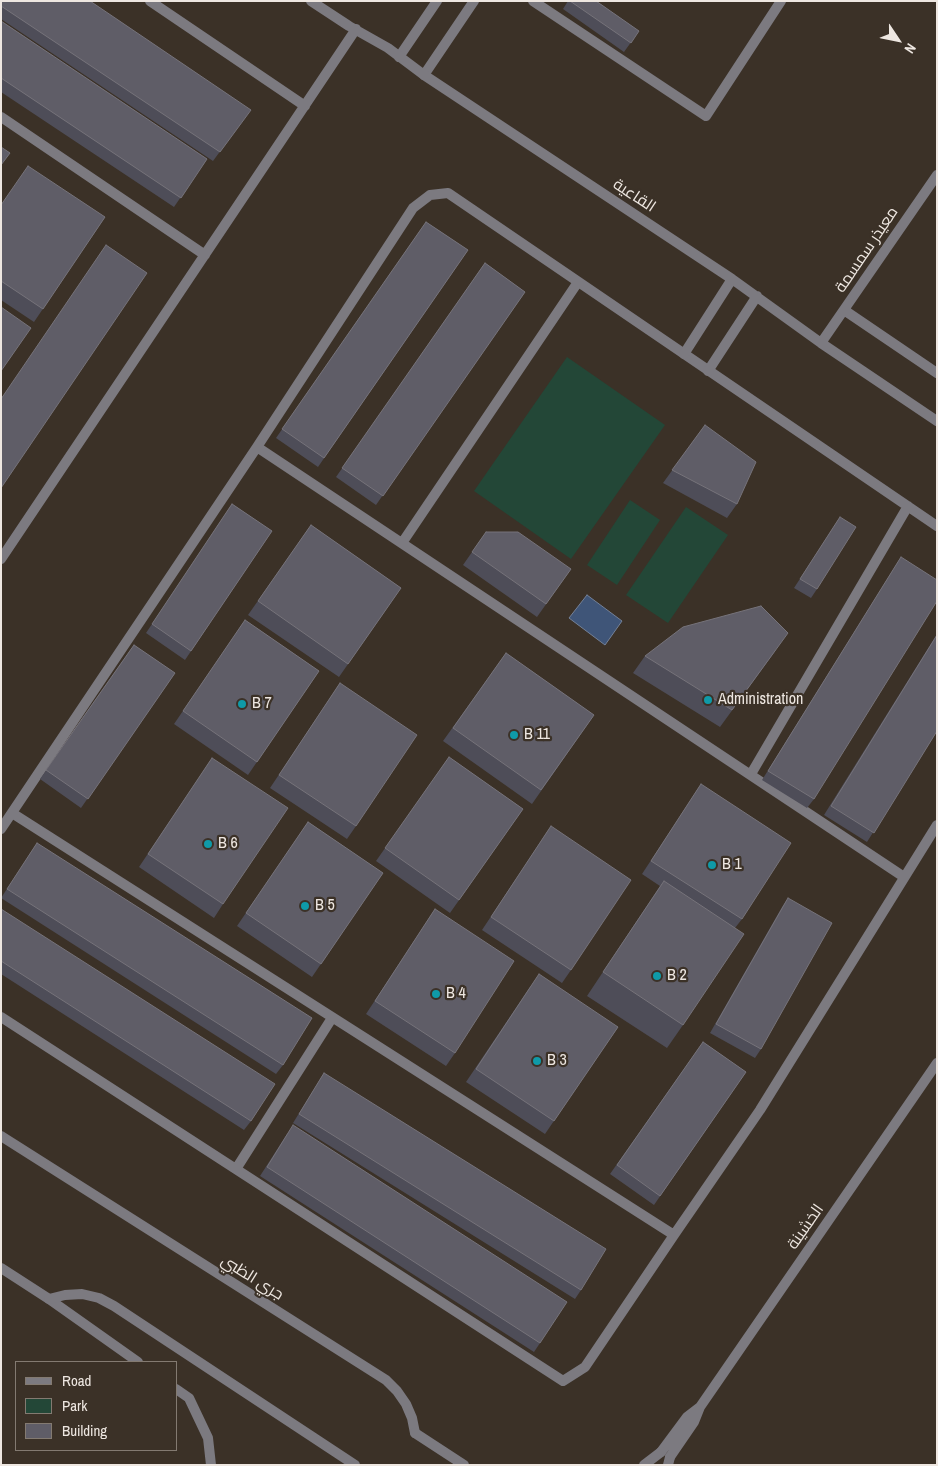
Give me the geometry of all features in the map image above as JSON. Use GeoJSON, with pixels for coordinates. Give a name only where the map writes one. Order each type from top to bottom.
{"type":"FeatureCollection","features":[{"type":"Feature","properties":{"kind":"street"},"geometry":{"type":"LineString","coordinates":[[150,1],[305,106]]}},
{"type":"Feature","properties":{"kind":"street","name":"القاعية"},"geometry":{"type":"LineString","coordinates":[[311,1],[388,48],[424,75],[732,279],[821,343],[937,421]]}},
{"type":"Feature","properties":{"kind":"street"},"geometry":{"type":"LineString","coordinates":[[399,57],[437,1]]}},
{"type":"Feature","properties":{"kind":"street"},"geometry":{"type":"LineString","coordinates":[[424,75],[474,1]]}},
{"type":"Feature","properties":{"kind":"street"},"geometry":{"type":"LineString","coordinates":[[533,1],[706,116],[782,1]]}},
{"type":"Feature","properties":{"kind":"street"},"geometry":{"type":"LineString","coordinates":[[1,559],[356,29]]}},
{"type":"Feature","properties":{"kind":"street"},"geometry":{"type":"LineString","coordinates":[[1,117],[205,255]]}},
{"type":"Feature","properties":{"kind":"street","name":"معيذر سمسمة"},"geometry":{"type":"LineString","coordinates":[[821,343],[937,175]]}},
{"type":"Feature","properties":{"kind":"street"},"geometry":{"type":"LineString","coordinates":[[1,830],[257,447],[413,208],[430,195],[448,193],[937,526]]}},
{"type":"Feature","properties":{"kind":"street"},"geometry":{"type":"LineString","coordinates":[[684,354],[732,279]]}},
{"type":"Feature","properties":{"kind":"street"},"geometry":{"type":"LineString","coordinates":[[402,543],[578,282]]}},
{"type":"Feature","properties":{"kind":"street"},"geometry":{"type":"LineString","coordinates":[[708,371],[757,296]]}},
{"type":"Feature","properties":{"kind":"street"},"geometry":{"type":"LineString","coordinates":[[844,310],[937,373]]}},
{"type":"Feature","properties":{"kind":"street"},"geometry":{"type":"LineString","coordinates":[[257,447],[904,877]]}},
{"type":"Feature","properties":{"kind":"street"},"geometry":{"type":"LineString","coordinates":[[751,774],[908,506]]}},
{"type":"Feature","properties":{"kind":"street"},"geometry":{"type":"LineString","coordinates":[[12,813],[674,1235]]}},
{"type":"Feature","properties":{"kind":"street"},"geometry":{"type":"LineString","coordinates":[[1,1017],[563,1381],[585,1368],[760,1110],[937,824]]}},
{"type":"Feature","properties":{"kind":"street"},"geometry":{"type":"LineString","coordinates":[[236,1169],[332,1018]]}},
{"type":"Feature","properties":{"kind":"street","name":"الخشينة"},"geometry":{"type":"LineString","coordinates":[[644,1465],[666,1458],[694,1422],[700,1407],[937,1064]]}},
{"type":"Feature","properties":{"kind":"street","name":"جري الظبي"},"geometry":{"type":"LineString","coordinates":[[1,1136],[386,1380],[406,1404],[412,1418],[415,1433],[464,1465]]}},
{"type":"Feature","properties":{"kind":"street"},"geometry":{"type":"LineString","coordinates":[[1,1268],[49,1299],[137,1361]]}},
{"type":"Feature","properties":{"kind":"street"},"geometry":{"type":"LineString","coordinates":[[49,1299],[82,1294],[99,1298],[114,1306],[355,1465]]}},
{"type":"Feature","properties":{"kind":"street"},"geometry":{"type":"LineString","coordinates":[[178,1390],[189,1398],[208,1438],[211,1465]]}},
{"type":"Feature","properties":{"kind":"green space"},"geometry":{"type":"Polygon","coordinates":[[[567,357],[665,425],[571,559],[474,491],[567,357]]]}},
{"type":"Feature","properties":{"kind":"green space"},"geometry":{"type":"Polygon","coordinates":[[[630,500],[660,520],[617,585],[587,565],[630,500]]]}},
{"type":"Feature","properties":{"kind":"green space"},"geometry":{"type":"Polygon","coordinates":[[[686,507],[728,535],[668,623],[626,595],[686,507]]]}},
{"type":"Feature","properties":{"kind":"water"},"geometry":{"type":"Polygon","coordinates":[[[587,595],[622,621],[605,645],[569,618],[587,595]]]}},
{"type":"Feature","properties":{"kind":"building"},"geometry":{"type":"Polygon","coordinates":[[[1,1],[90,1],[251,110],[220,152],[1,6],[1,1]]]}},
{"type":"Feature","properties":{"kind":"building"},"geometry":{"type":"Polygon","coordinates":[[[570,1],[596,1],[639,31],[631,43],[570,1]]]}},
{"type":"Feature","properties":{"kind":"building"},"geometry":{"type":"Polygon","coordinates":[[[1,21],[207,159],[181,198],[1,78],[1,21]]]}},
{"type":"Feature","properties":{"kind":"building"},"geometry":{"type":"Polygon","coordinates":[[[1,147],[10,153],[1,165],[1,147]]]}},
{"type":"Feature","properties":{"kind":"building"},"geometry":{"type":"Polygon","coordinates":[[[28,166],[105,217],[43,309],[1,281],[1,205],[28,166]]]}},
{"type":"Feature","properties":{"kind":"building"},"geometry":{"type":"Polygon","coordinates":[[[426,222],[468,250],[324,458],[282,429],[426,222]]]}},
{"type":"Feature","properties":{"kind":"building"},"geometry":{"type":"Polygon","coordinates":[[[106,245],[147,273],[1,488],[1,399],[106,245]]]}},
{"type":"Feature","properties":{"kind":"building"},"geometry":{"type":"Polygon","coordinates":[[[485,263],[525,292],[383,496],[342,468],[485,263]]]}},
{"type":"Feature","properties":{"kind":"building"},"geometry":{"type":"Polygon","coordinates":[[[1,307],[31,328],[1,371],[1,307]]]}},
{"type":"Feature","properties":{"kind":"building"},"geometry":{"type":"Polygon","coordinates":[[[705,425],[756,462],[737,504],[672,470],[705,425]]]}},
{"type":"Feature","properties":{"kind":"building"},"geometry":{"type":"Polygon","coordinates":[[[232,504],[272,531],[191,651],[152,624],[232,504]]]}},
{"type":"Feature","properties":{"kind":"building"},"geometry":{"type":"Polygon","coordinates":[[[840,517],[856,527],[817,589],[800,579],[840,517]]]}},
{"type":"Feature","properties":{"kind":"building"},"geometry":{"type":"Polygon","coordinates":[[[311,525],[401,588],[348,664],[258,601],[311,525]]]}},
{"type":"Feature","properties":{"kind":"building"},"geometry":{"type":"Polygon","coordinates":[[[486,532],[518,532],[571,569],[546,604],[472,552],[486,532]]]}},
{"type":"Feature","properties":{"kind":"building"},"geometry":{"type":"Polygon","coordinates":[[[901,557],[937,580],[937,601],[814,799],[768,771],[901,557]]]}},
{"type":"Feature","properties":{"kind":"building","name":"Administration"},"geometry":{"type":"Polygon","coordinates":[[[761,606],[788,633],[732,710],[645,656],[683,627],[761,606]]]}},
{"type":"Feature","properties":{"kind":"building","name":"B 7"},"geometry":{"type":"Polygon","coordinates":[[[245,620],[319,671],[257,762],[183,711],[245,620]]]}},
{"type":"Feature","properties":{"kind":"building"},"geometry":{"type":"Polygon","coordinates":[[[937,635],[937,731],[874,833],[831,806],[937,635]]]}},
{"type":"Feature","properties":{"kind":"building"},"geometry":{"type":"Polygon","coordinates":[[[134,645],[175,673],[88,799],[46,770],[134,645]]]}},
{"type":"Feature","properties":{"kind":"building","name":"B 11"},"geometry":{"type":"Polygon","coordinates":[[[506,653],[594,715],[541,790],[453,728],[506,653]]]}},
{"type":"Feature","properties":{"kind":"building"},"geometry":{"type":"Polygon","coordinates":[[[340,683],[417,735],[356,826],[279,775],[340,683]]]}},
{"type":"Feature","properties":{"kind":"building"},"geometry":{"type":"Polygon","coordinates":[[[449,757],[523,809],[459,900],[385,848],[449,757]]]}},
{"type":"Feature","properties":{"kind":"building","name":"B 6"},"geometry":{"type":"Polygon","coordinates":[[[212,758],[288,808],[223,904],[148,854],[212,758]]]}},
{"type":"Feature","properties":{"kind":"building","name":"B 1"},"geometry":{"type":"Polygon","coordinates":[[[701,784],[791,843],[742,919],[651,861],[701,784]]]}},
{"type":"Feature","properties":{"kind":"building","name":"B 5"},"geometry":{"type":"Polygon","coordinates":[[[308,822],[383,873],[321,964],[246,913],[308,822]]]}},
{"type":"Feature","properties":{"kind":"building"},"geometry":{"type":"Polygon","coordinates":[[[551,826],[631,880],[571,970],[491,917],[551,826]]]}},
{"type":"Feature","properties":{"kind":"building"},"geometry":{"type":"Polygon","coordinates":[[[37,843],[312,1018],[283,1065],[7,889],[37,843]]]}},
{"type":"Feature","properties":{"kind":"building","name":"B 2"},"geometry":{"type":"Polygon","coordinates":[[[664,881],[744,934],[683,1025],[603,972],[664,881]]]}},
{"type":"Feature","properties":{"kind":"building"},"geometry":{"type":"Polygon","coordinates":[[[788,898],[832,923],[761,1049],[716,1024],[788,898]]]}},
{"type":"Feature","properties":{"kind":"building"},"geometry":{"type":"Polygon","coordinates":[[[1,909],[275,1084],[251,1121],[1,961],[1,909]]]}},
{"type":"Feature","properties":{"kind":"building","name":"B 4"},"geometry":{"type":"Polygon","coordinates":[[[435,909],[514,961],[455,1053],[375,1001],[435,909]]]}},
{"type":"Feature","properties":{"kind":"building","name":"B 3"},"geometry":{"type":"Polygon","coordinates":[[[539,974],[618,1027],[554,1121],[476,1069],[539,974]]]}},
{"type":"Feature","properties":{"kind":"building"},"geometry":{"type":"Polygon","coordinates":[[[703,1042],[746,1072],[660,1196],[617,1165],[703,1042]]]}},
{"type":"Feature","properties":{"kind":"building"},"geometry":{"type":"Polygon","coordinates":[[[324,1073],[606,1249],[581,1290],[299,1114],[324,1073]]]}},
{"type":"Feature","properties":{"kind":"building"},"geometry":{"type":"Polygon","coordinates":[[[293,1125],[567,1302],[540,1343],[267,1167],[293,1125]]]}},
{"type":"Feature","properties":{"kind":"place","name":"Administration"},"geometry":{"type":"Point","coordinates":[708,700]}},
{"type":"Feature","properties":{"kind":"place","name":"B 7"},"geometry":{"type":"Point","coordinates":[242,704]}},
{"type":"Feature","properties":{"kind":"place","name":"B 11"},"geometry":{"type":"Point","coordinates":[514,735]}},
{"type":"Feature","properties":{"kind":"place","name":"B 6"},"geometry":{"type":"Point","coordinates":[208,844]}},
{"type":"Feature","properties":{"kind":"place","name":"B 1"},"geometry":{"type":"Point","coordinates":[712,865]}},
{"type":"Feature","properties":{"kind":"place","name":"B 5"},"geometry":{"type":"Point","coordinates":[305,906]}},
{"type":"Feature","properties":{"kind":"place","name":"B 2"},"geometry":{"type":"Point","coordinates":[657,976]}},
{"type":"Feature","properties":{"kind":"place","name":"B 4"},"geometry":{"type":"Point","coordinates":[436,994]}},
{"type":"Feature","properties":{"kind":"place","name":"B 3"},"geometry":{"type":"Point","coordinates":[537,1061]}}]}
